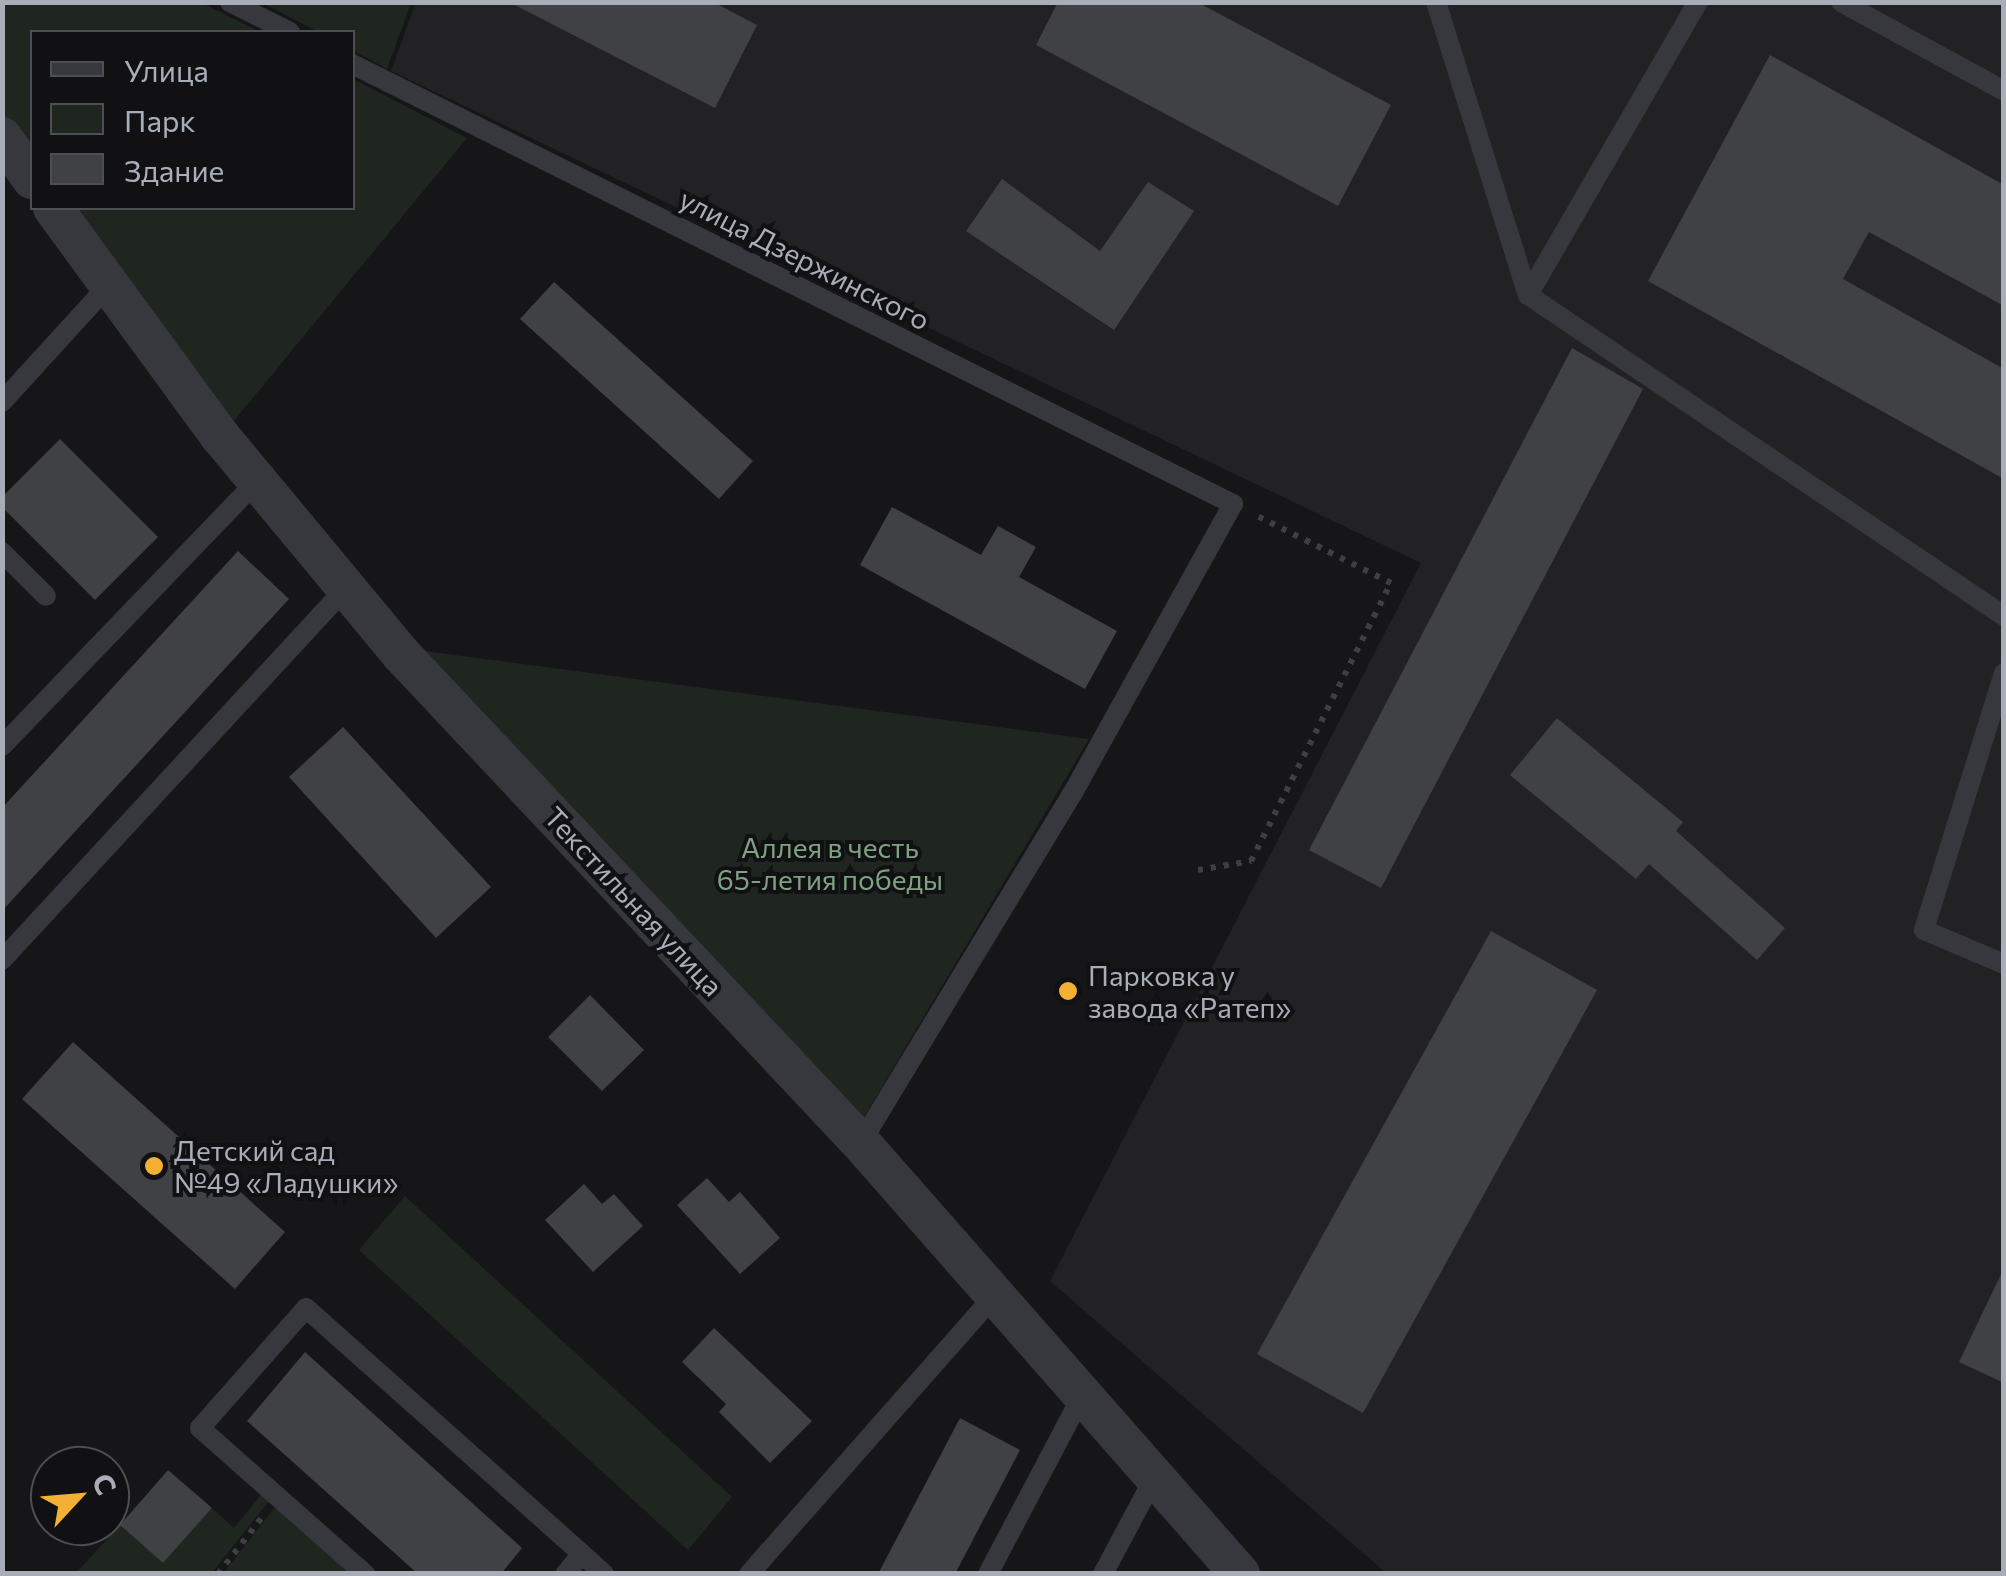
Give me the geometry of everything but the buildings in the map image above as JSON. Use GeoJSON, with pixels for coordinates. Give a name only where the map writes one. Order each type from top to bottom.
{"type":"FeatureCollection","features":[{"type":"Feature","properties":{"kind":"street"},"geometry":{"type":"LineString","coordinates":[[2,137],[30,176]]}},
{"type":"Feature","properties":{"kind":"street","name":"Текстильная улица"},"geometry":{"type":"LineString","coordinates":[[54,210],[257,482],[401,654],[861,1143],[1240,1574]]}},
{"type":"Feature","properties":{"kind":"lane"},"geometry":{"type":"LineString","coordinates":[[230,2],[286,30]]}},
{"type":"Feature","properties":{"kind":"lane"},"geometry":{"type":"LineString","coordinates":[[1436,2],[1528,295],[2004,616]]}},
{"type":"Feature","properties":{"kind":"lane"},"geometry":{"type":"LineString","coordinates":[[1528,295],[1698,2]]}},
{"type":"Feature","properties":{"kind":"lane"},"geometry":{"type":"LineString","coordinates":[[1841,2],[2004,90]]}},
{"type":"Feature","properties":{"kind":"lane","name":"улица Дзержинского"},"geometry":{"type":"LineString","coordinates":[[355,65],[1234,504]]}},
{"type":"Feature","properties":{"kind":"lane"},"geometry":{"type":"LineString","coordinates":[[2,402],[109,285]]}},
{"type":"Feature","properties":{"kind":"lane"},"geometry":{"type":"LineString","coordinates":[[2,746],[257,482]]}},
{"type":"Feature","properties":{"kind":"lane"},"geometry":{"type":"LineString","coordinates":[[861,1143],[1072,794],[1234,504]]}},
{"type":"Feature","properties":{"kind":"lane"},"geometry":{"type":"LineString","coordinates":[[2,552],[46,596]]}},
{"type":"Feature","properties":{"kind":"lane"},"geometry":{"type":"LineString","coordinates":[[2,960],[346,588]]}},
{"type":"Feature","properties":{"kind":"lane"},"geometry":{"type":"LineString","coordinates":[[2004,673],[1924,930],[2004,964]]}},
{"type":"Feature","properties":{"kind":"lane"},"geometry":{"type":"LineString","coordinates":[[749,1574],[996,1295]]}},
{"type":"Feature","properties":{"kind":"lane"},"geometry":{"type":"LineString","coordinates":[[365,1574],[200,1428],[306,1308],[604,1574]]}},
{"type":"Feature","properties":{"kind":"lane"},"geometry":{"type":"LineString","coordinates":[[988,1574],[1083,1394]]}},
{"type":"Feature","properties":{"kind":"lane"},"geometry":{"type":"LineString","coordinates":[[1103,1574],[1155,1476]]}},
{"type":"Feature","properties":{"kind":"lane"},"geometry":{"type":"LineString","coordinates":[[566,1574],[582,1554]]}},
{"type":"Feature","properties":{"kind":"path"},"geometry":{"type":"LineString","coordinates":[[1198,870],[1251,861],[1391,583],[1234,504]]}},
{"type":"Feature","properties":{"kind":"path"},"geometry":{"type":"LineString","coordinates":[[218,1574],[278,1497]]}},
{"type":"Feature","properties":{"kind":"shaded area"},"geometry":{"type":"Polygon","coordinates":[[[416,2],[2003,3],[2003,1573],[1386,1573],[1050,1281],[1421,563],[391,71],[416,2]]]}},
{"type":"Feature","properties":{"kind":"green space"},"geometry":{"type":"Polygon","coordinates":[[[2,3],[202,3],[256,30],[30,30],[30,166],[3,127],[2,3]]]}},
{"type":"Feature","properties":{"kind":"green space"},"geometry":{"type":"Polygon","coordinates":[[[262,3],[411,3],[387,69],[355,51],[355,30],[315,30],[262,3]]]}},
{"type":"Feature","properties":{"kind":"green space"},"geometry":{"type":"Polygon","coordinates":[[[355,80],[467,138],[223,434],[61,210],[355,210],[355,80]]]}},
{"type":"Feature","properties":{"kind":"green space","name":"Аллея в честь 65-летия победы"},"geometry":{"type":"Polygon","coordinates":[[[417,650],[1089,739],[858,1127],[417,650]]]}},
{"type":"Feature","properties":{"kind":"green space"},"geometry":{"type":"Polygon","coordinates":[[[405,1196],[732,1497],[688,1550],[359,1250],[405,1196]]]}},
{"type":"Feature","properties":{"kind":"green space"},"geometry":{"type":"Polygon","coordinates":[[[264,1491],[272,1497],[212,1573],[76,1573],[101,1546],[130,1546],[130,1534],[163,1563],[212,1508],[234,1528],[264,1491]]]}},
{"type":"Feature","properties":{"kind":"green space"},"geometry":{"type":"Polygon","coordinates":[[[278,1503],[358,1574],[223,1574],[278,1503]]]}},
{"type":"Feature","properties":{"kind":"place","name":"Парковка у завода «Ратеп»"},"geometry":{"type":"Point","coordinates":[1068,991]}},
{"type":"Feature","properties":{"kind":"place","name":"Детский сад №49 «Ладушки»"},"geometry":{"type":"Point","coordinates":[154,1166]}}]}
